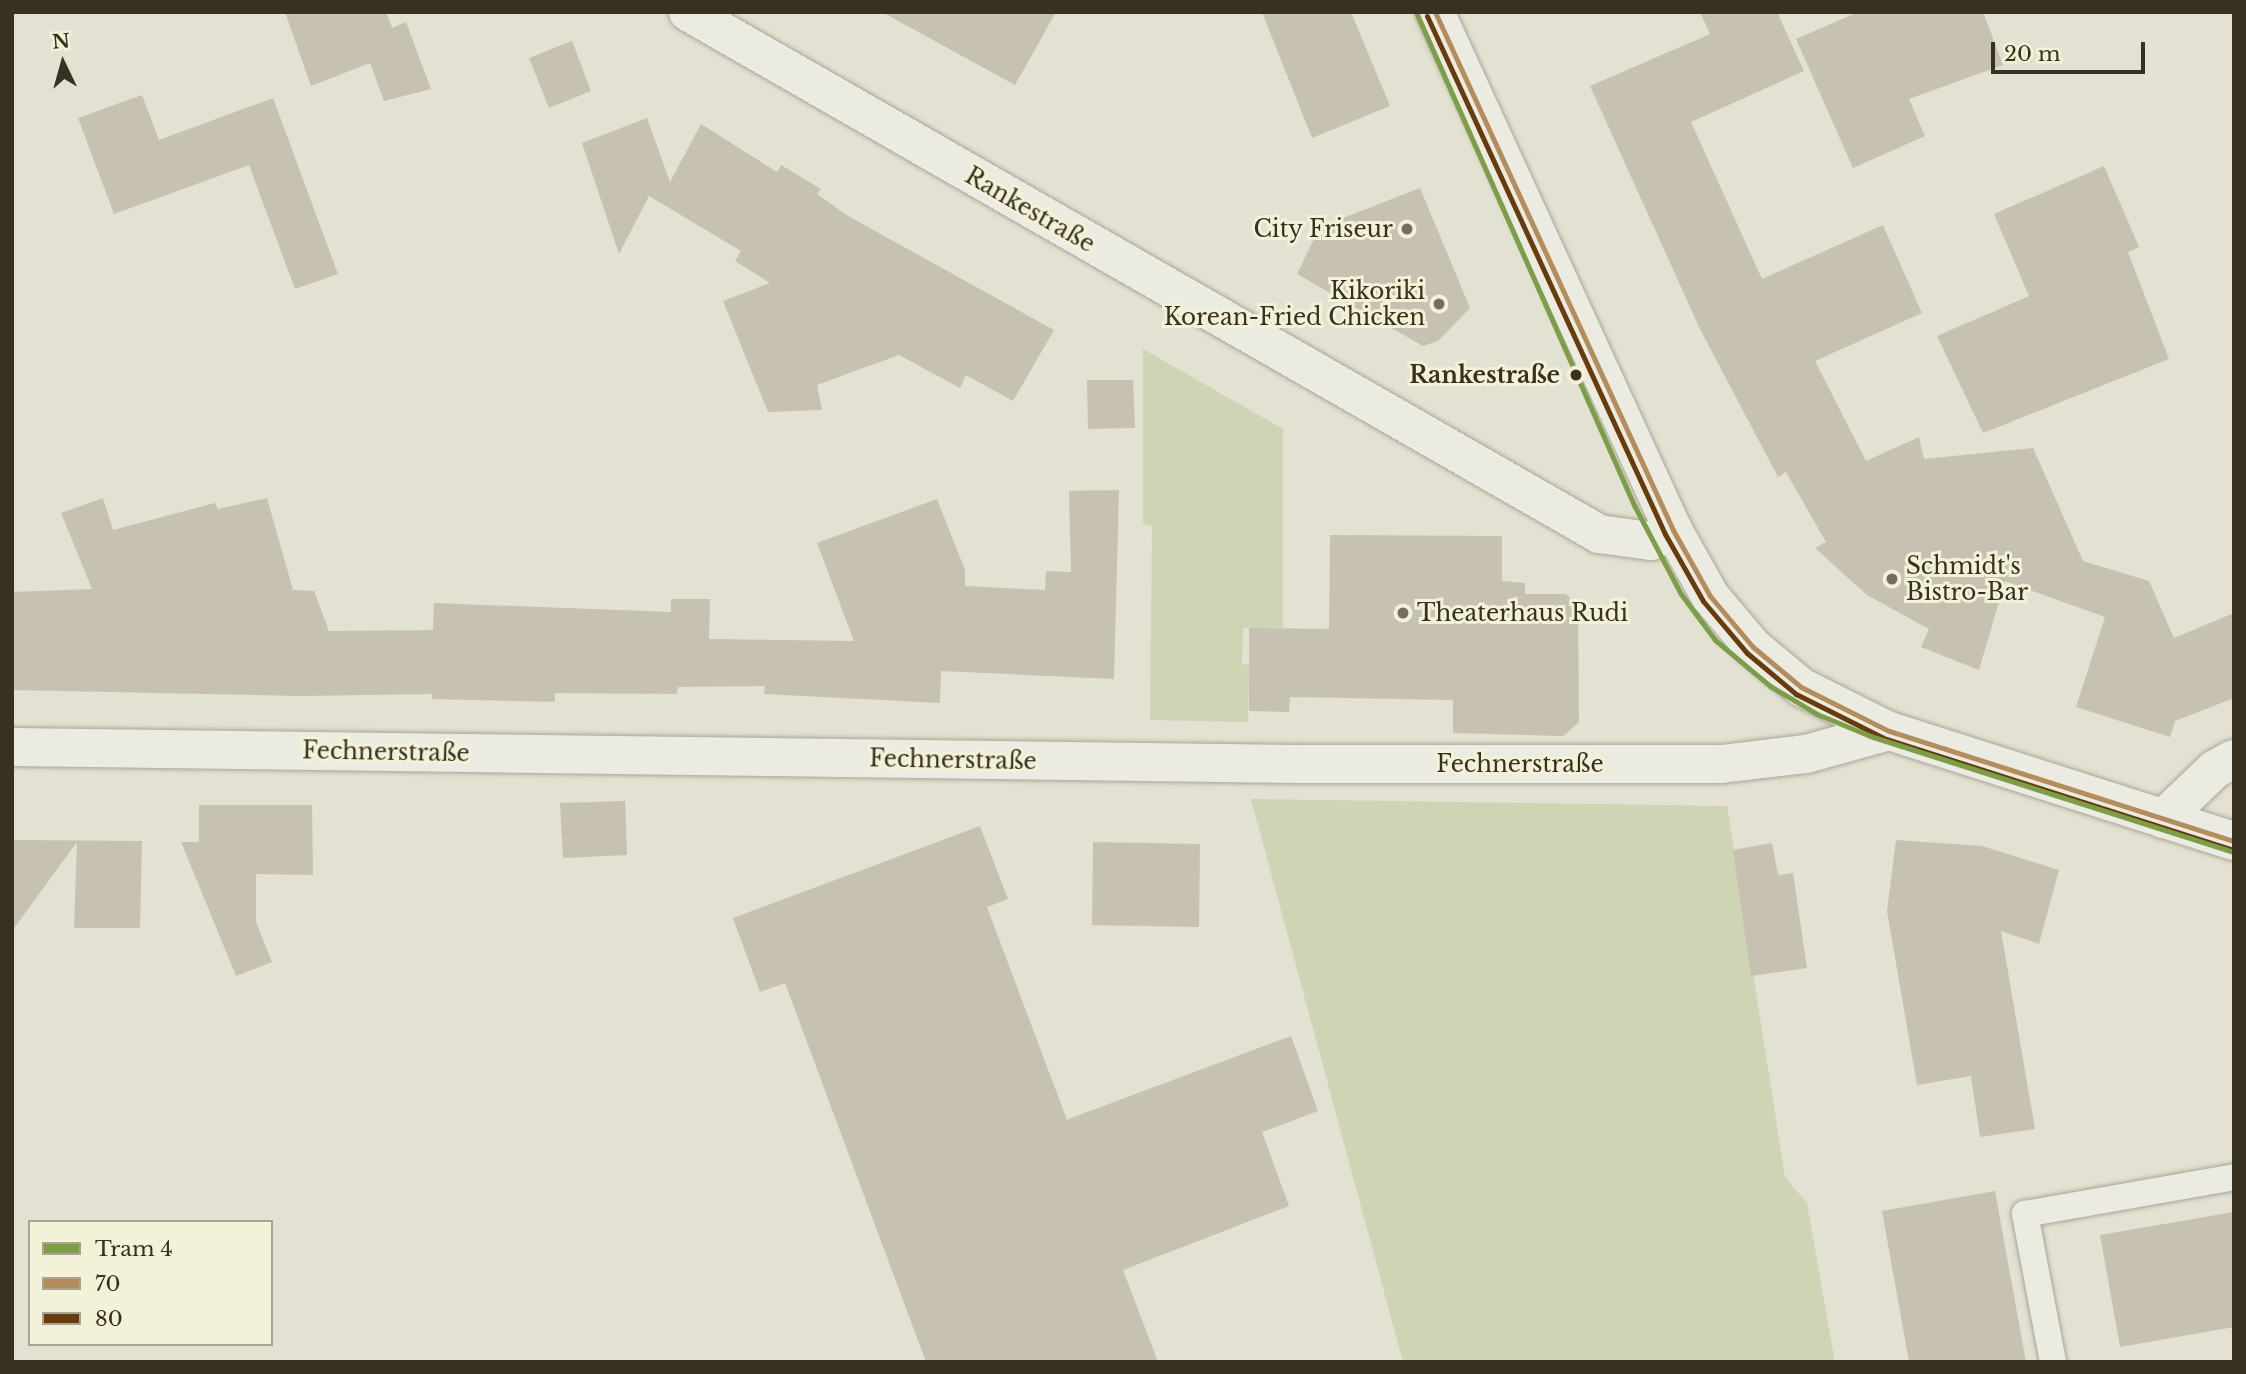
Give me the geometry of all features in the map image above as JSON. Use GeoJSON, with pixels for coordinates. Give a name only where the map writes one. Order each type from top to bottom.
{"type":"FeatureCollection","features":[{"type":"Feature","properties":{"kind":"street","name":"Rankestraße"},"geometry":{"type":"LineString","coordinates":[[688,12],[1599,534],[1651,541],[1673,530]]}},
{"type":"Feature","properties":{"kind":"street"},"geometry":{"type":"LineString","coordinates":[[1435,12],[1673,530],[1710,596],[1753,648],[1801,687],[1889,732],[2234,841]]}},
{"type":"Feature","properties":{"kind":"street","name":"Fechnerstraße"},"geometry":{"type":"LineString","coordinates":[[12,747],[1297,764],[1707,764],[1805,754],[1889,732]]}},
{"type":"Feature","properties":{"kind":"street"},"geometry":{"type":"LineString","coordinates":[[2164,819],[2215,769],[2234,759]]}},
{"type":"Feature","properties":{"kind":"lane"},"geometry":{"type":"LineString","coordinates":[[2053,1362],[2025,1214],[2234,1177]]}},
{"type":"Feature","properties":{"kind":"green space"},"geometry":{"type":"Polygon","coordinates":[[[1143,349],[1283,429],[1283,628],[1243,628],[1242,664],[1249,665],[1248,722],[1150,720],[1152,526],[1143,524],[1143,349]]]}},
{"type":"Feature","properties":{"kind":"green space"},"geometry":{"type":"Polygon","coordinates":[[[1251,799],[1727,806],[1785,1177],[1807,1203],[1835,1362],[1403,1362],[1251,799]]]}},
{"type":"Feature","properties":{"kind":"building"},"geometry":{"type":"Polygon","coordinates":[[[285,12],[386,12],[392,28],[406,22],[431,89],[384,101],[370,63],[311,86],[285,12]]]}},
{"type":"Feature","properties":{"kind":"building"},"geometry":{"type":"Polygon","coordinates":[[[882,12],[1056,12],[1015,85],[882,12]]]}},
{"type":"Feature","properties":{"kind":"building"},"geometry":{"type":"Polygon","coordinates":[[[1262,12],[1351,12],[1390,106],[1312,138],[1262,12]]]}},
{"type":"Feature","properties":{"kind":"building"},"geometry":{"type":"Polygon","coordinates":[[[1700,12],[1777,12],[1804,71],[1691,122],[1762,279],[1883,225],[1922,313],[1815,361],[1866,461],[1919,437],[1924,459],[2033,448],[2083,561],[2149,581],[2174,638],[2234,613],[2234,698],[2175,721],[2170,737],[2076,707],[2105,617],[2005,581],[1979,670],[1921,647],[1929,629],[1867,595],[1815,548],[1826,542],[1786,472],[1778,477],[1700,329],[1590,86],[1710,34],[1700,12]]]}},
{"type":"Feature","properties":{"kind":"building"},"geometry":{"type":"Polygon","coordinates":[[[1858,12],[1983,12],[2003,65],[1909,99],[1925,136],[1853,168],[1796,39],[1858,12]]]}},
{"type":"Feature","properties":{"kind":"building"},"geometry":{"type":"Polygon","coordinates":[[[572,41],[591,91],[549,108],[529,58],[572,41]]]}},
{"type":"Feature","properties":{"kind":"building"},"geometry":{"type":"Polygon","coordinates":[[[142,95],[159,140],[273,98],[338,274],[295,289],[249,165],[114,214],[78,118],[142,95]]]}},
{"type":"Feature","properties":{"kind":"building"},"geometry":{"type":"Polygon","coordinates":[[[647,118],[670,182],[701,124],[777,172],[781,165],[821,189],[817,194],[848,216],[1054,330],[1013,401],[966,375],[960,388],[899,355],[817,385],[822,410],[768,412],[723,301],[770,283],[735,261],[741,251],[649,196],[619,254],[582,143],[647,118]]]}},
{"type":"Feature","properties":{"kind":"building"},"geometry":{"type":"Polygon","coordinates":[[[2104,166],[2139,247],[2128,252],[2169,359],[1983,433],[1937,336],[2029,296],[1994,214],[2104,166]]]}},
{"type":"Feature","properties":{"kind":"building"},"geometry":{"type":"Polygon","coordinates":[[[1420,188],[1470,308],[1438,341],[1423,346],[1297,274],[1320,227],[1420,188]]]}},
{"type":"Feature","properties":{"kind":"building"},"geometry":{"type":"Polygon","coordinates":[[[1087,380],[1133,380],[1135,428],[1088,429],[1087,380]]]}},
{"type":"Feature","properties":{"kind":"building"},"geometry":{"type":"Polygon","coordinates":[[[1119,490],[1114,679],[941,671],[940,703],[764,694],[765,686],[678,687],[677,694],[555,693],[555,702],[432,699],[432,694],[301,696],[12,690],[12,592],[92,589],[61,513],[103,498],[113,530],[215,503],[218,509],[267,498],[293,590],[314,591],[329,631],[433,630],[434,603],[671,612],[671,599],[710,599],[709,639],[854,641],[817,543],[937,499],[965,570],[965,586],[1045,590],[1046,571],[1071,572],[1069,491],[1119,490]]]}},
{"type":"Feature","properties":{"kind":"building"},"geometry":{"type":"Polygon","coordinates":[[[1330,535],[1502,536],[1502,581],[1525,583],[1525,594],[1566,594],[1578,606],[1579,722],[1563,736],[1453,733],[1453,700],[1290,697],[1289,712],[1249,711],[1249,628],[1329,629],[1330,535]]]}},
{"type":"Feature","properties":{"kind":"building"},"geometry":{"type":"Polygon","coordinates":[[[625,801],[627,855],[563,858],[560,803],[625,801]]]}},
{"type":"Feature","properties":{"kind":"building"},"geometry":{"type":"Polygon","coordinates":[[[199,805],[312,805],[313,875],[256,874],[256,922],[272,962],[236,976],[181,842],[199,842],[199,805]]]}},
{"type":"Feature","properties":{"kind":"building"},"geometry":{"type":"Polygon","coordinates":[[[980,826],[1008,899],[987,907],[1067,1120],[1089,1111],[1090,1115],[1090,1111],[1291,1036],[1318,1111],[1262,1132],[1289,1206],[1123,1270],[1158,1362],[926,1362],[785,983],[760,992],[733,918],[980,826]]]}},
{"type":"Feature","properties":{"kind":"building"},"geometry":{"type":"Polygon","coordinates":[[[12,840],[142,841],[140,928],[74,928],[77,842],[12,931],[12,840]]]}},
{"type":"Feature","properties":{"kind":"building"},"geometry":{"type":"Polygon","coordinates":[[[1896,840],[1982,846],[2059,870],[2039,944],[2001,931],[2035,1129],[1980,1137],[1971,1076],[1917,1085],[1887,911],[1896,840]]]}},
{"type":"Feature","properties":{"kind":"building"},"geometry":{"type":"Polygon","coordinates":[[[1093,842],[1200,844],[1199,927],[1092,925],[1093,842]]]}},
{"type":"Feature","properties":{"kind":"building"},"geometry":{"type":"Polygon","coordinates":[[[1772,843],[1778,875],[1793,873],[1807,968],[1751,976],[1733,850],[1772,843]]]}},
{"type":"Feature","properties":{"kind":"building"},"geometry":{"type":"Polygon","coordinates":[[[1995,1191],[2026,1362],[1909,1362],[1882,1211],[1995,1191]]]}},
{"type":"Feature","properties":{"kind":"building"},"geometry":{"type":"Polygon","coordinates":[[[2234,1212],[2234,1327],[2120,1347],[2100,1235],[2234,1212]]]}},
{"type":"Feature","properties":{"kind":"tram line","name":"4"},"geometry":{"type":"LineString","coordinates":[[1416,12],[1634,505],[1681,594],[1715,640],[1770,686],[1817,714],[1870,736],[2234,852]]}},
{"type":"Feature","properties":{"kind":"transit line","name":"70"},"geometry":{"type":"LineString","coordinates":[[1435,12],[1673,530],[1710,596],[1753,647],[1801,687],[1889,731],[2234,841]]}},
{"type":"Feature","properties":{"kind":"transit line","name":"80"},"geometry":{"type":"LineString","coordinates":[[1427,16],[1665,534],[1703,601],[1747,653],[1796,694],[1886,739],[2231,849]]}},
{"type":"Feature","properties":{"kind":"place","name":"City Friseur"},"geometry":{"type":"Point","coordinates":[1407,229]}},
{"type":"Feature","properties":{"kind":"place","name":"Kikoriki Korean-Fried Chicken"},"geometry":{"type":"Point","coordinates":[1439,304]}},
{"type":"Feature","properties":{"kind":"place","name":"Rankestraße"},"geometry":{"type":"Point","coordinates":[1576,375]}},
{"type":"Feature","properties":{"kind":"place","name":"Schmidt's Bistro-Bar"},"geometry":{"type":"Point","coordinates":[1892,579]}},
{"type":"Feature","properties":{"kind":"place","name":"Theaterhaus Rudi"},"geometry":{"type":"Point","coordinates":[1403,613]}}]}
